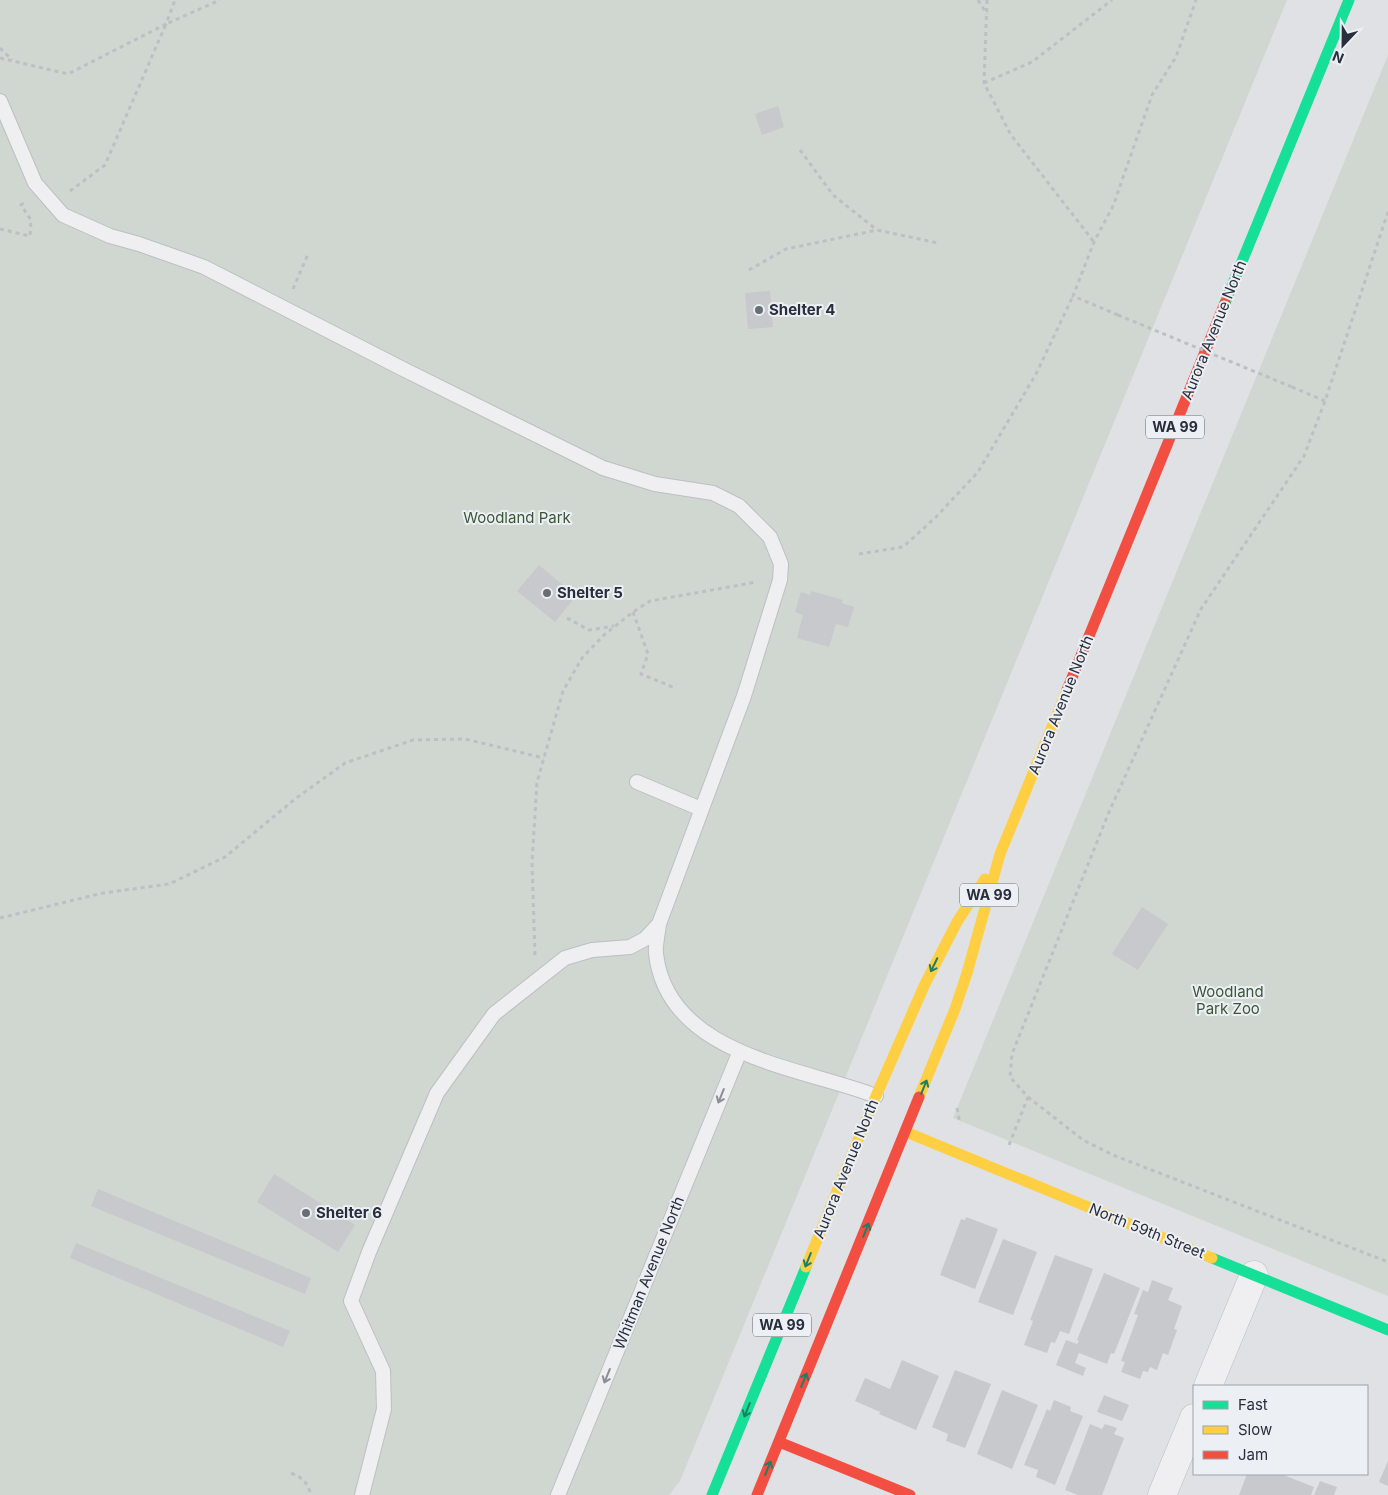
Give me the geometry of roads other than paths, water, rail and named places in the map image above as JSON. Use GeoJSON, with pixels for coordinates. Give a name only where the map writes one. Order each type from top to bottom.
{"type":"FeatureCollection","features":[{"type":"Feature","properties":{"kind":"main road","name":"Aurora Avenue North"},"geometry":{"type":"LineString","coordinates":[[758,1495],[955,1009],[973,954],[1000,854],[1349,0]]}},
{"type":"Feature","properties":{"kind":"main road","name":"Aurora Avenue North"},"geometry":{"type":"LineString","coordinates":[[712,1495],[876,1096],[924,986],[940,953],[1000,854]]}},
{"type":"Feature","properties":{"kind":"main road","name":"North 59th Street"},"geometry":{"type":"LineString","coordinates":[[906,1132],[1388,1330]]}},
{"type":"Feature","properties":{"kind":"main road"},"geometry":{"type":"LineString","coordinates":[[779,1442],[910,1495]]}},
{"type":"Feature","properties":{"kind":"main road"},"geometry":{"type":"LineString","coordinates":[[704,1495],[723,1468]]}},
{"type":"Feature","properties":{"kind":"street"},"geometry":{"type":"LineString","coordinates":[[1208,1385],[1254,1275]]}},
{"type":"Feature","properties":{"kind":"street"},"geometry":{"type":"LineString","coordinates":[[1162,1495],[1193,1420]]}},
{"type":"Feature","properties":{"kind":"lane"},"geometry":{"type":"LineString","coordinates":[[0,101],[35,183],[63,215],[110,236],[204,267],[412,374],[603,468],[655,484],[712,493],[739,506],[770,537],[781,564],[780,580],[744,696],[659,924],[656,953],[665,989],[675,1004],[707,1034],[740,1051],[813,1077],[851,1086],[876,1096]]}},
{"type":"Feature","properties":{"kind":"lane"},"geometry":{"type":"LineString","coordinates":[[637,782],[702,809]]}},
{"type":"Feature","properties":{"kind":"lane"},"geometry":{"type":"LineString","coordinates":[[362,1495],[384,1409],[383,1371],[351,1301],[368,1252],[437,1093],[494,1014],[565,958],[592,950],[630,947],[645,939],[659,924]]}},
{"type":"Feature","properties":{"kind":"lane","name":"Whitman Avenue North"},"geometry":{"type":"LineString","coordinates":[[558,1495],[740,1051]]}},
{"type":"Feature","properties":{"kind":"place","name":"Shelter 4"},"geometry":{"type":"Point","coordinates":[759,310]}},
{"type":"Feature","properties":{"kind":"place","name":"Shelter 5"},"geometry":{"type":"Point","coordinates":[547,593]}},
{"type":"Feature","properties":{"kind":"place","name":"Shelter 6"},"geometry":{"type":"Point","coordinates":[306,1213]}},
{"type":"Feature","properties":{"kind":"park label","name":"Woodland Park"},"geometry":{"type":"Point","coordinates":[517,518]}},
{"type":"Feature","properties":{"kind":"park label","name":"Woodland Park Zoo"},"geometry":{"type":"Point","coordinates":[1228,1000]}}]}
